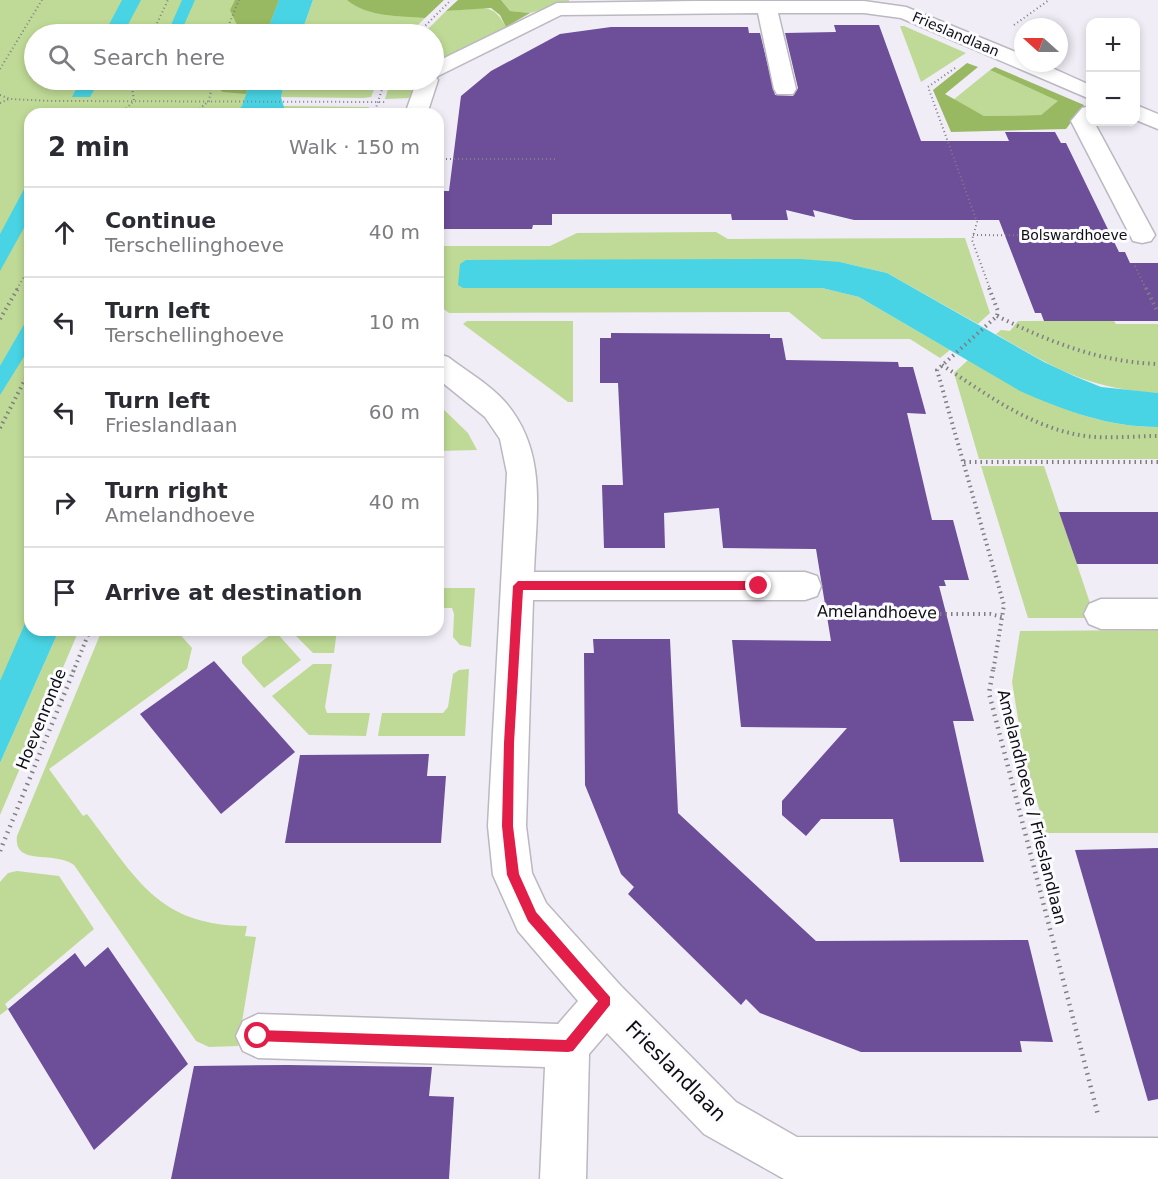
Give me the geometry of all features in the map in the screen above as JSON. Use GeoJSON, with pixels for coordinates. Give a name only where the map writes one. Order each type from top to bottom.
{"type":"FeatureCollection","features":[{"type":"Feature","properties":{"kind":"street","name":"Frieslandlaan"},"geometry":{"type":"LineString","coordinates":[[444,66],[557,9],[695,4],[864,7],[906,13],[1014,59]]}},
{"type":"Feature","properties":{"kind":"street"},"geometry":{"type":"LineString","coordinates":[[767,7],[785,89]]}},
{"type":"Feature","properties":{"kind":"street","name":"Frieslandlaan"},"geometry":{"type":"LineString","coordinates":[[1043,72],[1086,91]]}},
{"type":"Feature","properties":{"kind":"street"},"geometry":{"type":"LineString","coordinates":[[417,108],[423,90]]}},
{"type":"Feature","properties":{"kind":"street"},"geometry":{"type":"LineString","coordinates":[[1140,114],[1158,122]]}},
{"type":"Feature","properties":{"kind":"street","name":"Bolswardhoeve"},"geometry":{"type":"LineString","coordinates":[[1086,117],[1082,121],[1142,235]]}},
{"type":"Feature","properties":{"kind":"street","name":"Frieslandlaan"},"geometry":{"type":"LineString","coordinates":[[444,369],[495,409],[514,437],[522,473],[508,814],[513,875],[532,917],[606,1001],[720,1118],[793,1160],[1113,1171],[1158,1161]]}},
{"type":"Feature","properties":{"kind":"street","name":"Amelandhoeve"},"geometry":{"type":"LineString","coordinates":[[518,586],[805,586]]}},
{"type":"Feature","properties":{"kind":"street"},"geometry":{"type":"LineString","coordinates":[[1101,614],[1158,614]]}},
{"type":"Feature","properties":{"kind":"street"},"geometry":{"type":"LineString","coordinates":[[563,1179],[568,1046],[606,1001]]}},
{"type":"Feature","properties":{"kind":"street"},"geometry":{"type":"LineString","coordinates":[[258,1036],[568,1046]]}},
{"type":"Feature","properties":{"kind":"path"},"geometry":{"type":"LineString","coordinates":[[27,24],[42,0]]}},
{"type":"Feature","properties":{"kind":"path"},"geometry":{"type":"LineString","coordinates":[[157,24],[168,0]]}},
{"type":"Feature","properties":{"kind":"path"},"geometry":{"type":"LineString","coordinates":[[229,24],[239,0]]}},
{"type":"Feature","properties":{"kind":"path"},"geometry":{"type":"LineString","coordinates":[[427,24],[452,0]]}},
{"type":"Feature","properties":{"kind":"path"},"geometry":{"type":"LineString","coordinates":[[985,46],[1049,0]]}},
{"type":"Feature","properties":{"kind":"path"},"geometry":{"type":"LineString","coordinates":[[0,69],[24,30]]}},
{"type":"Feature","properties":{"kind":"path"},"geometry":{"type":"LineString","coordinates":[[928,87],[977,222],[972,240],[998,311],[997,316],[942,365],[1007,406],[1055,430],[1085,436],[1158,436]]}},
{"type":"Feature","properties":{"kind":"path"},"geometry":{"type":"LineString","coordinates":[[132,90],[134,101]]}},
{"type":"Feature","properties":{"kind":"path"},"geometry":{"type":"LineString","coordinates":[[200,108],[209,101],[211,90]]}},
{"type":"Feature","properties":{"kind":"path"},"geometry":{"type":"LineString","coordinates":[[376,108],[382,90]]}},
{"type":"Feature","properties":{"kind":"path"},"geometry":{"type":"LineString","coordinates":[[0,95],[10,99],[51,101],[377,102],[417,108]]}},
{"type":"Feature","properties":{"kind":"path"},"geometry":{"type":"LineString","coordinates":[[0,103],[10,99]]}},
{"type":"Feature","properties":{"kind":"path"},"geometry":{"type":"LineString","coordinates":[[126,108],[134,101]]}},
{"type":"Feature","properties":{"kind":"path"},"geometry":{"type":"LineString","coordinates":[[444,159],[557,159]]}},
{"type":"Feature","properties":{"kind":"path","name":"Bolswardhoeve"},"geometry":{"type":"LineString","coordinates":[[974,235],[1142,235]]}},
{"type":"Feature","properties":{"kind":"path","name":"Bolswardhoeve"},"geometry":{"type":"LineString","coordinates":[[1132,260],[1158,313]]}},
{"type":"Feature","properties":{"kind":"path"},"geometry":{"type":"LineString","coordinates":[[0,319],[24,277]]}},
{"type":"Feature","properties":{"kind":"path"},"geometry":{"type":"LineString","coordinates":[[997,316],[1076,353],[1116,363],[1158,364]]}},
{"type":"Feature","properties":{"kind":"path","name":"Amelandhoeve / Frieslandlaan"},"geometry":{"type":"LineString","coordinates":[[942,365],[937,370],[1004,605],[989,693],[1113,1171]]}},
{"type":"Feature","properties":{"kind":"path"},"geometry":{"type":"LineString","coordinates":[[0,428],[24,382]]}},
{"type":"Feature","properties":{"kind":"path"},"geometry":{"type":"LineString","coordinates":[[964,462],[1158,462]]}},
{"type":"Feature","properties":{"kind":"path","name":"Amelandhoeve"},"geometry":{"type":"LineString","coordinates":[[805,586],[811,614],[990,614],[1003,617]]}},
{"type":"Feature","properties":{"kind":"path","name":"Hoevenronde"},"geometry":{"type":"LineString","coordinates":[[0,851],[88,636]]}},
{"type":"Feature","properties":{"kind":"green space"},"geometry":{"type":"Polygon","coordinates":[[[0,0],[291,0],[283,24],[24,24],[24,90],[267,90],[266,108],[24,108],[24,636],[28,636],[0,724],[0,0]]]}},
{"type":"Feature","properties":{"kind":"green space"},"geometry":{"type":"Polygon","coordinates":[[[235,0],[279,0],[270,24],[237,24],[230,10],[235,0]]]}},
{"type":"Feature","properties":{"kind":"green space"},"geometry":{"type":"Polygon","coordinates":[[[313,0],[347,0],[382,14],[425,18],[419,24],[305,24],[313,0]]]}},
{"type":"Feature","properties":{"kind":"green space"},"geometry":{"type":"Polygon","coordinates":[[[347,0],[444,0],[425,18],[374,13],[355,6],[347,0]]]}},
{"type":"Feature","properties":{"kind":"green space"},"geometry":{"type":"Polygon","coordinates":[[[458,0],[501,0],[510,11],[530,13],[506,27],[500,15],[491,8],[446,11],[458,0]]]}},
{"type":"Feature","properties":{"kind":"green space"},"geometry":{"type":"Polygon","coordinates":[[[501,0],[569,0],[569,3],[530,13],[510,11],[501,0]]]}},
{"type":"Feature","properties":{"kind":"green space"},"geometry":{"type":"Polygon","coordinates":[[[487,9],[500,17],[506,27],[444,60],[444,24],[433,24],[446,11],[487,9]]]}},
{"type":"Feature","properties":{"kind":"green space"},"geometry":{"type":"Polygon","coordinates":[[[900,26],[904,26],[966,53],[921,82],[900,26]]]}},
{"type":"Feature","properties":{"kind":"green space"},"geometry":{"type":"Polygon","coordinates":[[[967,63],[978,67],[945,94],[984,116],[1041,115],[1058,101],[990,70],[995,67],[1084,105],[1066,129],[951,132],[933,90],[967,63]]]}},
{"type":"Feature","properties":{"kind":"green space"},"geometry":{"type":"Polygon","coordinates":[[[990,70],[1059,101],[1041,115],[984,116],[953,100],[990,70]]]}},
{"type":"Feature","properties":{"kind":"green space"},"geometry":{"type":"Polygon","coordinates":[[[220,90],[247,90],[246,94],[220,90]]]}},
{"type":"Feature","properties":{"kind":"green space"},"geometry":{"type":"Polygon","coordinates":[[[283,90],[374,90],[371,97],[363,98],[281,97],[283,90]]]}},
{"type":"Feature","properties":{"kind":"green space"},"geometry":{"type":"Polygon","coordinates":[[[388,90],[413,90],[409,98],[385,99],[388,90]]]}},
{"type":"Feature","properties":{"kind":"green space"},"geometry":{"type":"Polygon","coordinates":[[[283,106],[369,107],[369,108],[284,108],[283,106]]]}},
{"type":"Feature","properties":{"kind":"green space"},"geometry":{"type":"Polygon","coordinates":[[[716,232],[728,239],[965,238],[990,313],[978,324],[887,273],[840,262],[458,284],[464,288],[822,288],[859,297],[950,350],[940,358],[910,339],[822,339],[789,312],[449,313],[444,309],[444,246],[550,246],[577,233],[716,232]]]}},
{"type":"Feature","properties":{"kind":"green space"},"geometry":{"type":"Polygon","coordinates":[[[467,321],[573,321],[573,402],[568,402],[463,324],[467,321]]]}},
{"type":"Feature","properties":{"kind":"green space"},"geometry":{"type":"Polygon","coordinates":[[[1018,321],[1114,321],[1116,324],[1158,324],[1158,393],[1134,391],[1092,382],[1055,367],[996,334],[1001,330],[1010,331],[1018,321]]]}},
{"type":"Feature","properties":{"kind":"green space"},"geometry":{"type":"Polygon","coordinates":[[[968,360],[1058,407],[1132,426],[1158,427],[1158,459],[979,459],[954,373],[968,360]]]}},
{"type":"Feature","properties":{"kind":"green space"},"geometry":{"type":"Polygon","coordinates":[[[444,410],[468,433],[477,450],[444,451],[444,410]]]}},
{"type":"Feature","properties":{"kind":"green space"},"geometry":{"type":"Polygon","coordinates":[[[981,466],[1044,466],[1095,618],[1028,618],[981,466]]]}},
{"type":"Feature","properties":{"kind":"green space"},"geometry":{"type":"Polygon","coordinates":[[[444,588],[475,588],[471,647],[460,645],[453,637],[452,608],[444,608],[444,588]]]}},
{"type":"Feature","properties":{"kind":"green space"},"geometry":{"type":"Polygon","coordinates":[[[1158,630],[1158,833],[1046,833],[1024,755],[1012,682],[1020,631],[1158,630]]]}},
{"type":"Feature","properties":{"kind":"green space"},"geometry":{"type":"Polygon","coordinates":[[[56,636],[76,636],[0,815],[0,763],[56,636]]]}},
{"type":"Feature","properties":{"kind":"green space"},"geometry":{"type":"Polygon","coordinates":[[[100,636],[181,636],[192,648],[187,669],[49,769],[83,816],[87,814],[135,877],[152,894],[170,907],[191,917],[216,924],[247,926],[245,936],[256,937],[238,1046],[209,1047],[196,1041],[74,865],[57,858],[28,855],[22,852],[18,846],[17,836],[100,636]]]}},
{"type":"Feature","properties":{"kind":"green space"},"geometry":{"type":"Polygon","coordinates":[[[269,636],[279,636],[301,660],[264,688],[242,663],[242,657],[269,636]]]}},
{"type":"Feature","properties":{"kind":"green space"},"geometry":{"type":"Polygon","coordinates":[[[296,636],[336,636],[334,653],[313,653],[296,636]]]}},
{"type":"Feature","properties":{"kind":"green space"},"geometry":{"type":"Polygon","coordinates":[[[313,664],[332,664],[325,707],[327,713],[370,713],[366,736],[309,735],[272,696],[313,664]]]}},
{"type":"Feature","properties":{"kind":"green space"},"geometry":{"type":"Polygon","coordinates":[[[469,669],[465,736],[378,736],[382,713],[443,713],[448,707],[453,674],[459,670],[469,669]]]}},
{"type":"Feature","properties":{"kind":"green space"},"geometry":{"type":"Polygon","coordinates":[[[17,871],[59,876],[94,929],[5,1004],[8,1009],[0,1015],[0,882],[8,873],[17,871]]]}},
{"type":"Feature","properties":{"kind":"water"},"geometry":{"type":"Polygon","coordinates":[[[122,0],[141,0],[128,24],[109,24],[122,0]]]}},
{"type":"Feature","properties":{"kind":"water"},"geometry":{"type":"Polygon","coordinates":[[[182,0],[195,0],[184,24],[171,24],[182,0]]]}},
{"type":"Feature","properties":{"kind":"water"},"geometry":{"type":"Polygon","coordinates":[[[279,0],[313,0],[305,24],[270,24],[279,0]]]}},
{"type":"Feature","properties":{"kind":"water"},"geometry":{"type":"Polygon","coordinates":[[[76,90],[94,90],[90,97],[72,97],[76,90]]]}},
{"type":"Feature","properties":{"kind":"water"},"geometry":{"type":"Polygon","coordinates":[[[248,90],[283,90],[281,97],[284,108],[240,108],[248,90]]]}},
{"type":"Feature","properties":{"kind":"water"},"geometry":{"type":"Polygon","coordinates":[[[24,189],[24,228],[0,271],[0,234],[24,189]]]}},
{"type":"Feature","properties":{"kind":"water"},"geometry":{"type":"Polygon","coordinates":[[[800,259],[840,262],[887,273],[1044,362],[1074,376],[1101,387],[1158,393],[1158,427],[1105,421],[1071,411],[1020,391],[859,297],[822,288],[463,288],[458,285],[460,264],[466,260],[800,259]]]}},
{"type":"Feature","properties":{"kind":"water"},"geometry":{"type":"Polygon","coordinates":[[[24,324],[24,357],[0,395],[0,366],[24,324]]]}},
{"type":"Feature","properties":{"kind":"water"},"geometry":{"type":"Polygon","coordinates":[[[24,626],[24,636],[56,636],[0,763],[0,681],[24,626]]]}},
{"type":"Feature","properties":{"kind":"building"},"geometry":{"type":"Polygon","coordinates":[[[834,25],[879,25],[921,141],[1009,141],[1005,132],[1055,132],[1061,143],[1066,143],[1119,252],[1125,252],[1130,263],[1158,263],[1158,321],[1044,321],[1041,313],[1035,313],[999,220],[854,220],[813,210],[815,217],[786,210],[788,220],[732,220],[731,214],[552,214],[552,225],[533,225],[532,229],[444,229],[444,191],[449,191],[461,96],[491,71],[560,34],[611,27],[748,27],[749,33],[760,33],[775,95],[793,96],[798,88],[785,33],[836,32],[834,25]]]}},
{"type":"Feature","properties":{"kind":"building"},"geometry":{"type":"Polygon","coordinates":[[[611,333],[770,334],[770,338],[782,338],[786,360],[898,362],[899,367],[913,367],[926,414],[907,413],[932,520],[953,520],[969,580],[944,580],[946,586],[939,586],[974,721],[953,721],[984,862],[900,862],[893,819],[821,819],[806,836],[782,815],[782,801],[847,728],[741,727],[732,640],[831,641],[816,549],[723,548],[719,508],[664,513],[665,548],[604,548],[602,485],[623,485],[618,383],[600,383],[600,338],[611,338],[611,333]]]}},
{"type":"Feature","properties":{"kind":"building"},"geometry":{"type":"Polygon","coordinates":[[[1059,512],[1158,512],[1158,564],[1077,564],[1059,512]]]}},
{"type":"Feature","properties":{"kind":"building"},"geometry":{"type":"Polygon","coordinates":[[[593,639],[670,639],[678,813],[816,941],[1028,940],[1053,1042],[1020,1041],[1022,1052],[861,1052],[760,1013],[746,999],[741,1005],[628,894],[634,887],[621,874],[585,785],[584,653],[594,653],[593,639]]]}},
{"type":"Feature","properties":{"kind":"building"},"geometry":{"type":"Polygon","coordinates":[[[214,661],[295,752],[221,814],[140,714],[214,661]]]}},
{"type":"Feature","properties":{"kind":"building"},"geometry":{"type":"Polygon","coordinates":[[[429,754],[427,776],[446,776],[441,843],[285,843],[300,755],[429,754]]]}},
{"type":"Feature","properties":{"kind":"building"},"geometry":{"type":"Polygon","coordinates":[[[1158,848],[1158,1099],[1148,1101],[1075,850],[1158,848]]]}},
{"type":"Feature","properties":{"kind":"building"},"geometry":{"type":"Polygon","coordinates":[[[108,947],[188,1064],[94,1150],[8,1009],[75,953],[85,967],[108,947]]]}},
{"type":"Feature","properties":{"kind":"building"},"geometry":{"type":"Polygon","coordinates":[[[194,1066],[432,1067],[429,1096],[454,1097],[449,1179],[171,1179],[194,1066]]]}},
{"type":"Feature","properties":{"kind":"route"},"geometry":{"type":"LineString","coordinates":[[258,1036],[568,1046],[606,1001],[532,917],[513,875],[507,826],[509,743],[518,586],[759,586]]}}]}
